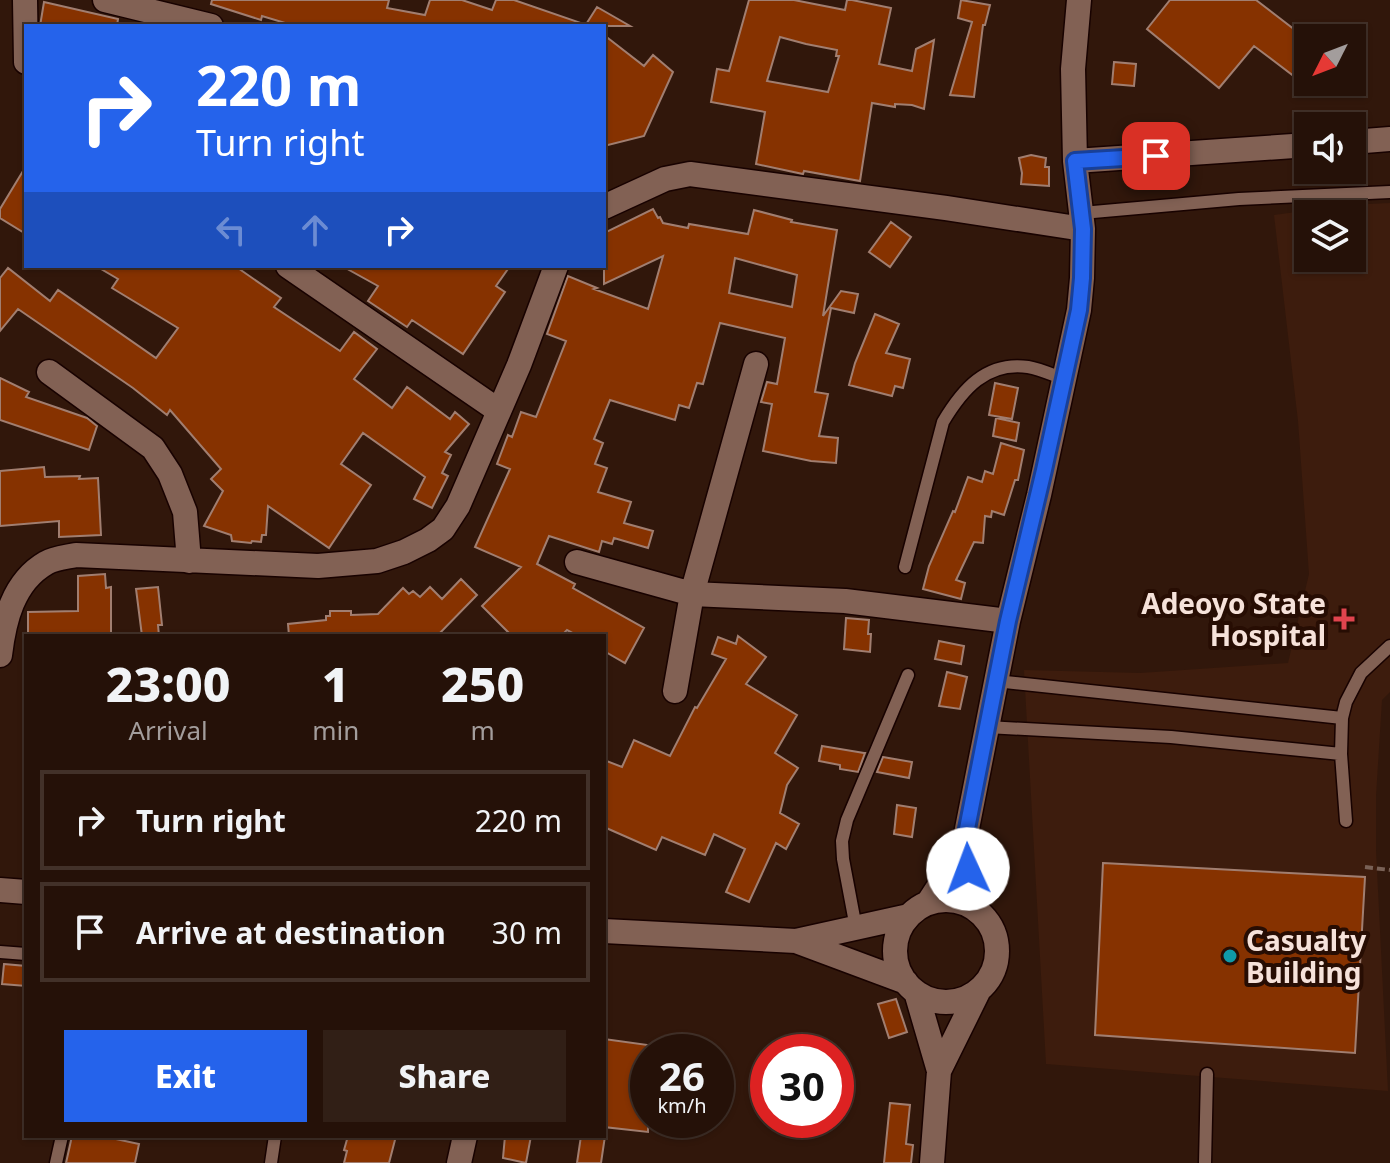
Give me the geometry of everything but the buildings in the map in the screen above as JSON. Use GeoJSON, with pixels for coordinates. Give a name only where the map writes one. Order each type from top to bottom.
{"type":"FeatureCollection","features":[{"type":"Feature","properties":{"kind":"street"},"geometry":{"type":"LineString","coordinates":[[25,0],[25,24]]}},
{"type":"Feature","properties":{"kind":"street"},"geometry":{"type":"LineString","coordinates":[[105,0],[203,24]]}},
{"type":"Feature","properties":{"kind":"street"},"geometry":{"type":"LineString","coordinates":[[978,911],[963,849],[1008,621],[1079,310],[1083,221],[1075,161],[1073,69],[1079,0]]}},
{"type":"Feature","properties":{"kind":"street"},"geometry":{"type":"LineString","coordinates":[[1366,141],[1390,139]]}},
{"type":"Feature","properties":{"kind":"street"},"geometry":{"type":"LineString","coordinates":[[1075,161],[1294,146]]}},
{"type":"Feature","properties":{"kind":"street"},"geometry":{"type":"LineString","coordinates":[[606,206],[665,179],[690,174],[946,208],[1083,221]]}},
{"type":"Feature","properties":{"kind":"street"},"geometry":{"type":"LineString","coordinates":[[291,268],[499,411]]}},
{"type":"Feature","properties":{"kind":"street"},"geometry":{"type":"LineString","coordinates":[[0,655],[8,613],[8,589],[48,562],[76,555],[318,566],[377,561],[428,540],[443,529],[458,506],[519,365],[555,268]]}},
{"type":"Feature","properties":{"kind":"street"},"geometry":{"type":"LineString","coordinates":[[675,691],[692,594],[756,364]]}},
{"type":"Feature","properties":{"kind":"street"},"geometry":{"type":"LineString","coordinates":[[49,372],[153,448],[170,474],[185,512],[189,561]]}},
{"type":"Feature","properties":{"kind":"street"},"geometry":{"type":"LineString","coordinates":[[577,562],[692,594],[845,601],[1008,621]]}},
{"type":"Feature","properties":{"kind":"street"},"geometry":{"type":"LineString","coordinates":[[939,1071],[911,987],[899,970],[895,956],[896,941],[901,927],[963,849]]}},
{"type":"Feature","properties":{"kind":"street"},"geometry":{"type":"LineString","coordinates":[[0,890],[24,892]]}},
{"type":"Feature","properties":{"kind":"street"},"geometry":{"type":"LineString","coordinates":[[606,931],[796,941],[856,928],[941,900],[967,904],[988,921],[994,932],[997,958],[994,971],[978,992],[954,1002],[940,1002],[927,999],[911,987],[796,941]]}},
{"type":"Feature","properties":{"kind":"street"},"geometry":{"type":"LineString","coordinates":[[932,1163],[939,1071],[978,992]]}},
{"type":"Feature","properties":{"kind":"street"},"geometry":{"type":"LineString","coordinates":[[459,1163],[465,1138]]}},
{"type":"Feature","properties":{"kind":"lane"},"geometry":{"type":"LineString","coordinates":[[1083,221],[1239,199],[1390,192]]}},
{"type":"Feature","properties":{"kind":"lane"},"geometry":{"type":"LineString","coordinates":[[905,567],[943,422],[955,401],[976,379],[998,369],[1027,367],[1064,379]]}},
{"type":"Feature","properties":{"kind":"lane"},"geometry":{"type":"LineString","coordinates":[[1346,821],[1341,754],[1342,718],[1346,702],[1361,673],[1390,646]]}},
{"type":"Feature","properties":{"kind":"lane"},"geometry":{"type":"LineString","coordinates":[[856,928],[842,841],[847,820],[908,675]]}},
{"type":"Feature","properties":{"kind":"lane"},"geometry":{"type":"LineString","coordinates":[[996,681],[1342,718]]}},
{"type":"Feature","properties":{"kind":"lane"},"geometry":{"type":"LineString","coordinates":[[987,727],[1171,737],[1341,754]]}},
{"type":"Feature","properties":{"kind":"lane"},"geometry":{"type":"LineString","coordinates":[[0,952],[24,954]]}},
{"type":"Feature","properties":{"kind":"lane"},"geometry":{"type":"LineString","coordinates":[[1205,1163],[1207,1074]]}},
{"type":"Feature","properties":{"kind":"lane"},"geometry":{"type":"LineString","coordinates":[[56,1163],[62,1138]]}},
{"type":"Feature","properties":{"kind":"lane"},"geometry":{"type":"LineString","coordinates":[[271,1163],[275,1138]]}},
{"type":"Feature","properties":{"kind":"path"},"geometry":{"type":"LineString","coordinates":[[1365,867],[1390,870]]}},
{"type":"Feature","properties":{"kind":"shaded area","name":"Adeoyo State Hospital"},"geometry":{"type":"Polygon","coordinates":[[[1390,203],[1390,692],[1382,700],[1376,796],[1388,1091],[1046,1064],[1024,670],[1140,673],[1288,663],[1309,574],[1298,421],[1274,215],[1294,212],[1294,272],[1366,272],[1366,204],[1390,203]]]}},
{"type":"Feature","properties":{"kind":"place","name":"Adeoyo State Hospital"},"geometry":{"type":"Point","coordinates":[1344,619]}},
{"type":"Feature","properties":{"kind":"place","name":"Casualty Building"},"geometry":{"type":"Point","coordinates":[1230,956]}},
{"type":"Feature","properties":{"kind":"route"},"geometry":{"type":"LineString","coordinates":[[968,869],[963,849],[1008,621],[1079,310],[1083,229],[1075,161],[1156,156]]}}]}
